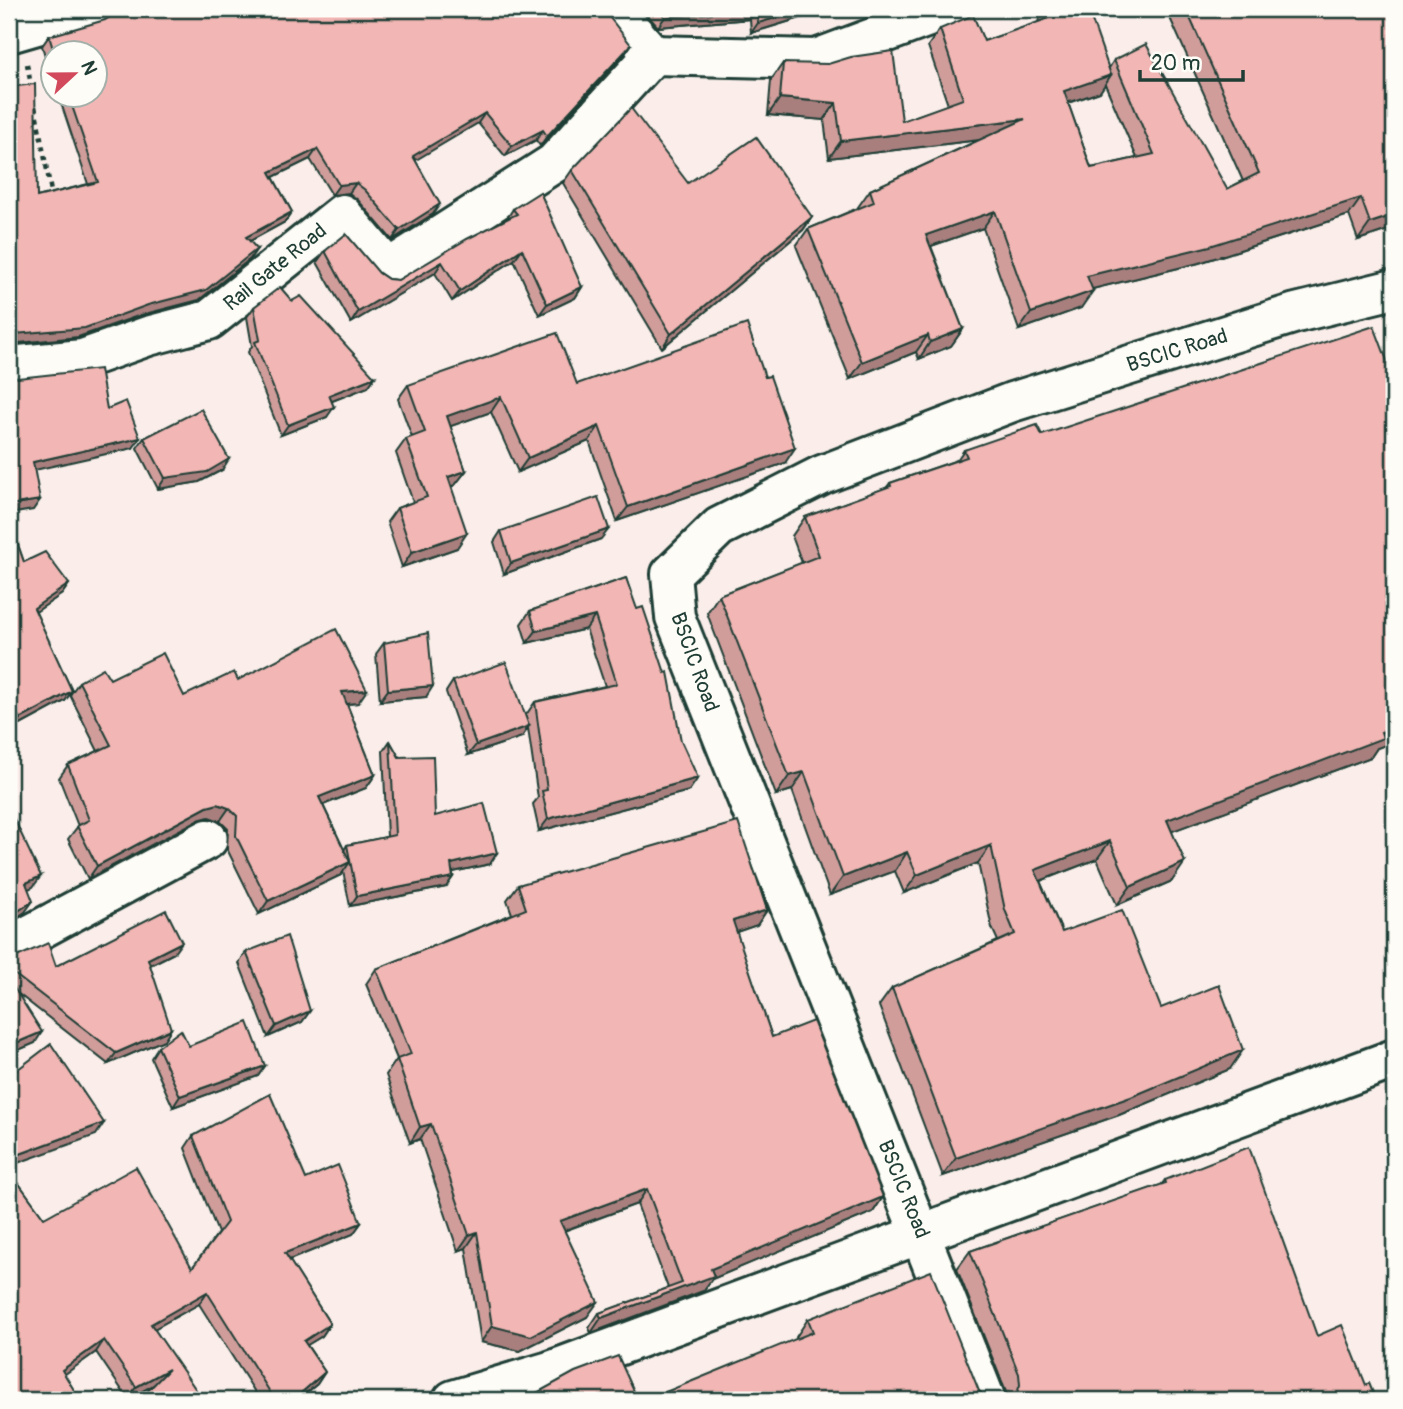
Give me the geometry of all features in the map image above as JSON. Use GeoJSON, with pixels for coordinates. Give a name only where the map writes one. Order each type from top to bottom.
{"type":"FeatureCollection","features":[{"type":"Feature","properties":{"kind":"street"},"geometry":{"type":"LineString","coordinates":[[14,31],[92,9]]}},
{"type":"Feature","properties":{"kind":"street"},"geometry":{"type":"LineString","coordinates":[[613,9],[653,55],[816,59],[950,9]]}},
{"type":"Feature","properties":{"kind":"street","name":"Rail Gate Road"},"geometry":{"type":"LineString","coordinates":[[9,366],[83,359],[148,336],[209,320],[342,214],[388,269],[554,163],[653,55]]}},
{"type":"Feature","properties":{"kind":"street","name":"BSCIC Road"},"geometry":{"type":"LineString","coordinates":[[986,1400],[922,1233],[675,617],[671,574],[719,527],[822,475],[1012,402],[1296,313],[1394,289]]}},
{"type":"Feature","properties":{"kind":"street"},"geometry":{"type":"LineString","coordinates":[[9,946],[208,839]]}},
{"type":"Feature","properties":{"kind":"street"},"geometry":{"type":"LineString","coordinates":[[453,1400],[551,1371],[1394,1059]]}},
{"type":"Feature","properties":{"kind":"path"},"geometry":{"type":"LineString","coordinates":[[14,31],[54,208]]}},
{"type":"Feature","properties":{"kind":"building"},"geometry":{"type":"Polygon","coordinates":[[[131,9],[183,9],[184,13],[194,9],[603,9],[631,45],[547,136],[543,130],[512,146],[485,113],[413,156],[440,204],[399,230],[356,183],[339,185],[317,149],[270,172],[292,212],[246,237],[257,249],[206,290],[148,305],[85,328],[9,336],[9,87],[35,84],[37,197],[98,182],[73,108],[108,108],[108,38],[49,36],[105,20],[116,13],[131,9]]]}},
{"type":"Feature","properties":{"kind":"building"},"geometry":{"type":"Polygon","coordinates":[[[657,9],[756,9],[665,17],[657,9]]]}},
{"type":"Feature","properties":{"kind":"building"},"geometry":{"type":"Polygon","coordinates":[[[757,9],[806,9],[758,23],[757,9]]]}},
{"type":"Feature","properties":{"kind":"building"},"geometry":{"type":"Polygon","coordinates":[[[1053,9],[1088,9],[1111,75],[1064,91],[1091,168],[1154,154],[1114,60],[1146,44],[1227,189],[1259,173],[1186,9],[1394,9],[1394,215],[1370,223],[1361,198],[1210,246],[1087,276],[1093,291],[1031,313],[995,211],[926,235],[963,329],[930,342],[928,335],[862,362],[808,229],[874,202],[870,190],[1025,119],[841,141],[836,103],[780,98],[783,63],[828,64],[851,57],[893,51],[902,121],[963,99],[940,29],[973,15],[984,41],[1047,19],[1044,12],[1053,9]]]}},
{"type":"Feature","properties":{"kind":"building"},"geometry":{"type":"Polygon","coordinates":[[[631,108],[688,183],[756,137],[812,217],[671,334],[572,170],[631,108]]]}},
{"type":"Feature","properties":{"kind":"building"},"geometry":{"type":"Polygon","coordinates":[[[540,192],[582,287],[547,304],[522,249],[460,291],[442,262],[358,312],[325,251],[346,234],[379,273],[388,279],[398,280],[467,239],[517,214],[513,209],[540,192]]]}},
{"type":"Feature","properties":{"kind":"building"},"geometry":{"type":"Polygon","coordinates":[[[280,287],[292,301],[301,296],[375,377],[329,395],[334,407],[288,425],[255,342],[260,340],[254,307],[280,287]]]}},
{"type":"Feature","properties":{"kind":"building"},"geometry":{"type":"Polygon","coordinates":[[[747,324],[765,377],[770,376],[795,448],[628,507],[599,426],[528,458],[501,397],[447,416],[466,471],[448,477],[467,533],[412,552],[397,508],[427,497],[406,439],[425,432],[408,385],[557,333],[577,384],[747,324]]]}},
{"type":"Feature","properties":{"kind":"building"},"geometry":{"type":"Polygon","coordinates":[[[1374,326],[1394,379],[1394,728],[1381,732],[1383,738],[1167,820],[1185,862],[1130,887],[1110,841],[1035,870],[1062,932],[1122,910],[1161,1008],[1219,985],[1243,1050],[1131,1097],[956,1158],[892,988],[1015,934],[1005,910],[991,845],[917,875],[907,852],[843,877],[804,772],[789,776],[719,595],[819,556],[805,517],[891,486],[890,483],[967,457],[964,450],[1037,425],[1042,435],[1374,326]]]}},
{"type":"Feature","properties":{"kind":"building"},"geometry":{"type":"Polygon","coordinates":[[[100,369],[107,409],[126,401],[140,438],[33,462],[40,500],[9,505],[9,376],[18,378],[100,369]]]}},
{"type":"Feature","properties":{"kind":"building"},"geometry":{"type":"Polygon","coordinates":[[[201,409],[229,459],[207,472],[165,478],[144,438],[201,409]]]}},
{"type":"Feature","properties":{"kind":"building"},"geometry":{"type":"Polygon","coordinates":[[[598,497],[609,529],[511,563],[501,531],[598,497]]]}},
{"type":"Feature","properties":{"kind":"building"},"geometry":{"type":"Polygon","coordinates":[[[9,519],[24,562],[45,552],[69,584],[34,608],[72,691],[20,719],[9,696],[9,519]]]}},
{"type":"Feature","properties":{"kind":"building"},"geometry":{"type":"Polygon","coordinates":[[[626,578],[637,609],[643,607],[665,673],[668,672],[681,741],[698,778],[548,819],[542,791],[547,790],[535,702],[617,684],[595,616],[536,631],[530,611],[626,578]]]}},
{"type":"Feature","properties":{"kind":"building"},"geometry":{"type":"Polygon","coordinates":[[[336,629],[367,690],[342,692],[375,775],[319,797],[350,862],[268,901],[236,836],[237,816],[229,808],[218,804],[207,807],[97,866],[77,826],[89,820],[68,765],[111,745],[79,682],[103,668],[110,679],[163,653],[184,696],[234,672],[238,680],[336,629]]]}},
{"type":"Feature","properties":{"kind":"building"},"geometry":{"type":"Polygon","coordinates":[[[428,633],[433,686],[388,690],[384,643],[428,633]]]}},
{"type":"Feature","properties":{"kind":"building"},"geometry":{"type":"Polygon","coordinates":[[[506,662],[529,726],[476,745],[453,681],[506,662]]]}},
{"type":"Feature","properties":{"kind":"building"},"geometry":{"type":"Polygon","coordinates":[[[390,741],[399,757],[433,756],[435,816],[484,803],[497,853],[451,864],[453,877],[357,896],[347,845],[395,835],[390,741]]]}},
{"type":"Feature","properties":{"kind":"building"},"geometry":{"type":"Polygon","coordinates":[[[9,808],[41,876],[26,883],[33,901],[9,917],[9,808]]]}},
{"type":"Feature","properties":{"kind":"building"},"geometry":{"type":"Polygon","coordinates":[[[738,822],[767,910],[733,921],[772,1037],[813,1021],[883,1197],[711,1269],[714,1276],[601,1318],[599,1313],[682,1283],[647,1189],[560,1221],[598,1302],[531,1336],[492,1326],[477,1232],[469,1235],[431,1124],[420,1127],[397,1059],[411,1054],[376,969],[526,909],[518,885],[738,822]]]}},
{"type":"Feature","properties":{"kind":"building"},"geometry":{"type":"Polygon","coordinates":[[[166,910],[182,942],[148,959],[171,1029],[116,1053],[9,970],[9,954],[17,957],[48,943],[56,966],[166,910]]]}},
{"type":"Feature","properties":{"kind":"building"},"geometry":{"type":"Polygon","coordinates":[[[287,936],[310,1011],[276,1026],[246,952],[287,936]]]}},
{"type":"Feature","properties":{"kind":"building"},"geometry":{"type":"Polygon","coordinates":[[[9,980],[42,1032],[9,1046],[9,980]]]}},
{"type":"Feature","properties":{"kind":"building"},"geometry":{"type":"Polygon","coordinates":[[[248,1022],[265,1066],[180,1096],[158,1047],[181,1030],[189,1046],[248,1022]]]}},
{"type":"Feature","properties":{"kind":"building"},"geometry":{"type":"Polygon","coordinates":[[[51,1044],[104,1123],[9,1158],[9,1076],[51,1044]]]}},
{"type":"Feature","properties":{"kind":"building"},"geometry":{"type":"Polygon","coordinates":[[[270,1094],[306,1179],[338,1165],[361,1223],[285,1253],[330,1324],[304,1341],[325,1372],[293,1400],[275,1400],[207,1292],[151,1324],[203,1400],[139,1400],[169,1369],[136,1387],[104,1340],[62,1370],[80,1400],[9,1400],[9,1170],[44,1218],[136,1167],[192,1268],[227,1222],[193,1136],[270,1094]]]}},
{"type":"Feature","properties":{"kind":"building"},"geometry":{"type":"Polygon","coordinates":[[[1249,1147],[1317,1336],[1342,1325],[1366,1385],[1369,1383],[1376,1400],[1009,1400],[1016,1395],[1020,1385],[1019,1374],[970,1251],[1166,1183],[1165,1180],[1249,1147]]]}},
{"type":"Feature","properties":{"kind":"building"},"geometry":{"type":"Polygon","coordinates":[[[931,1271],[979,1391],[987,1400],[646,1400],[813,1332],[808,1319],[931,1271]]]}},
{"type":"Feature","properties":{"kind":"building"},"geometry":{"type":"Polygon","coordinates":[[[618,1356],[638,1400],[524,1400],[575,1372],[618,1356]]]}}]}
